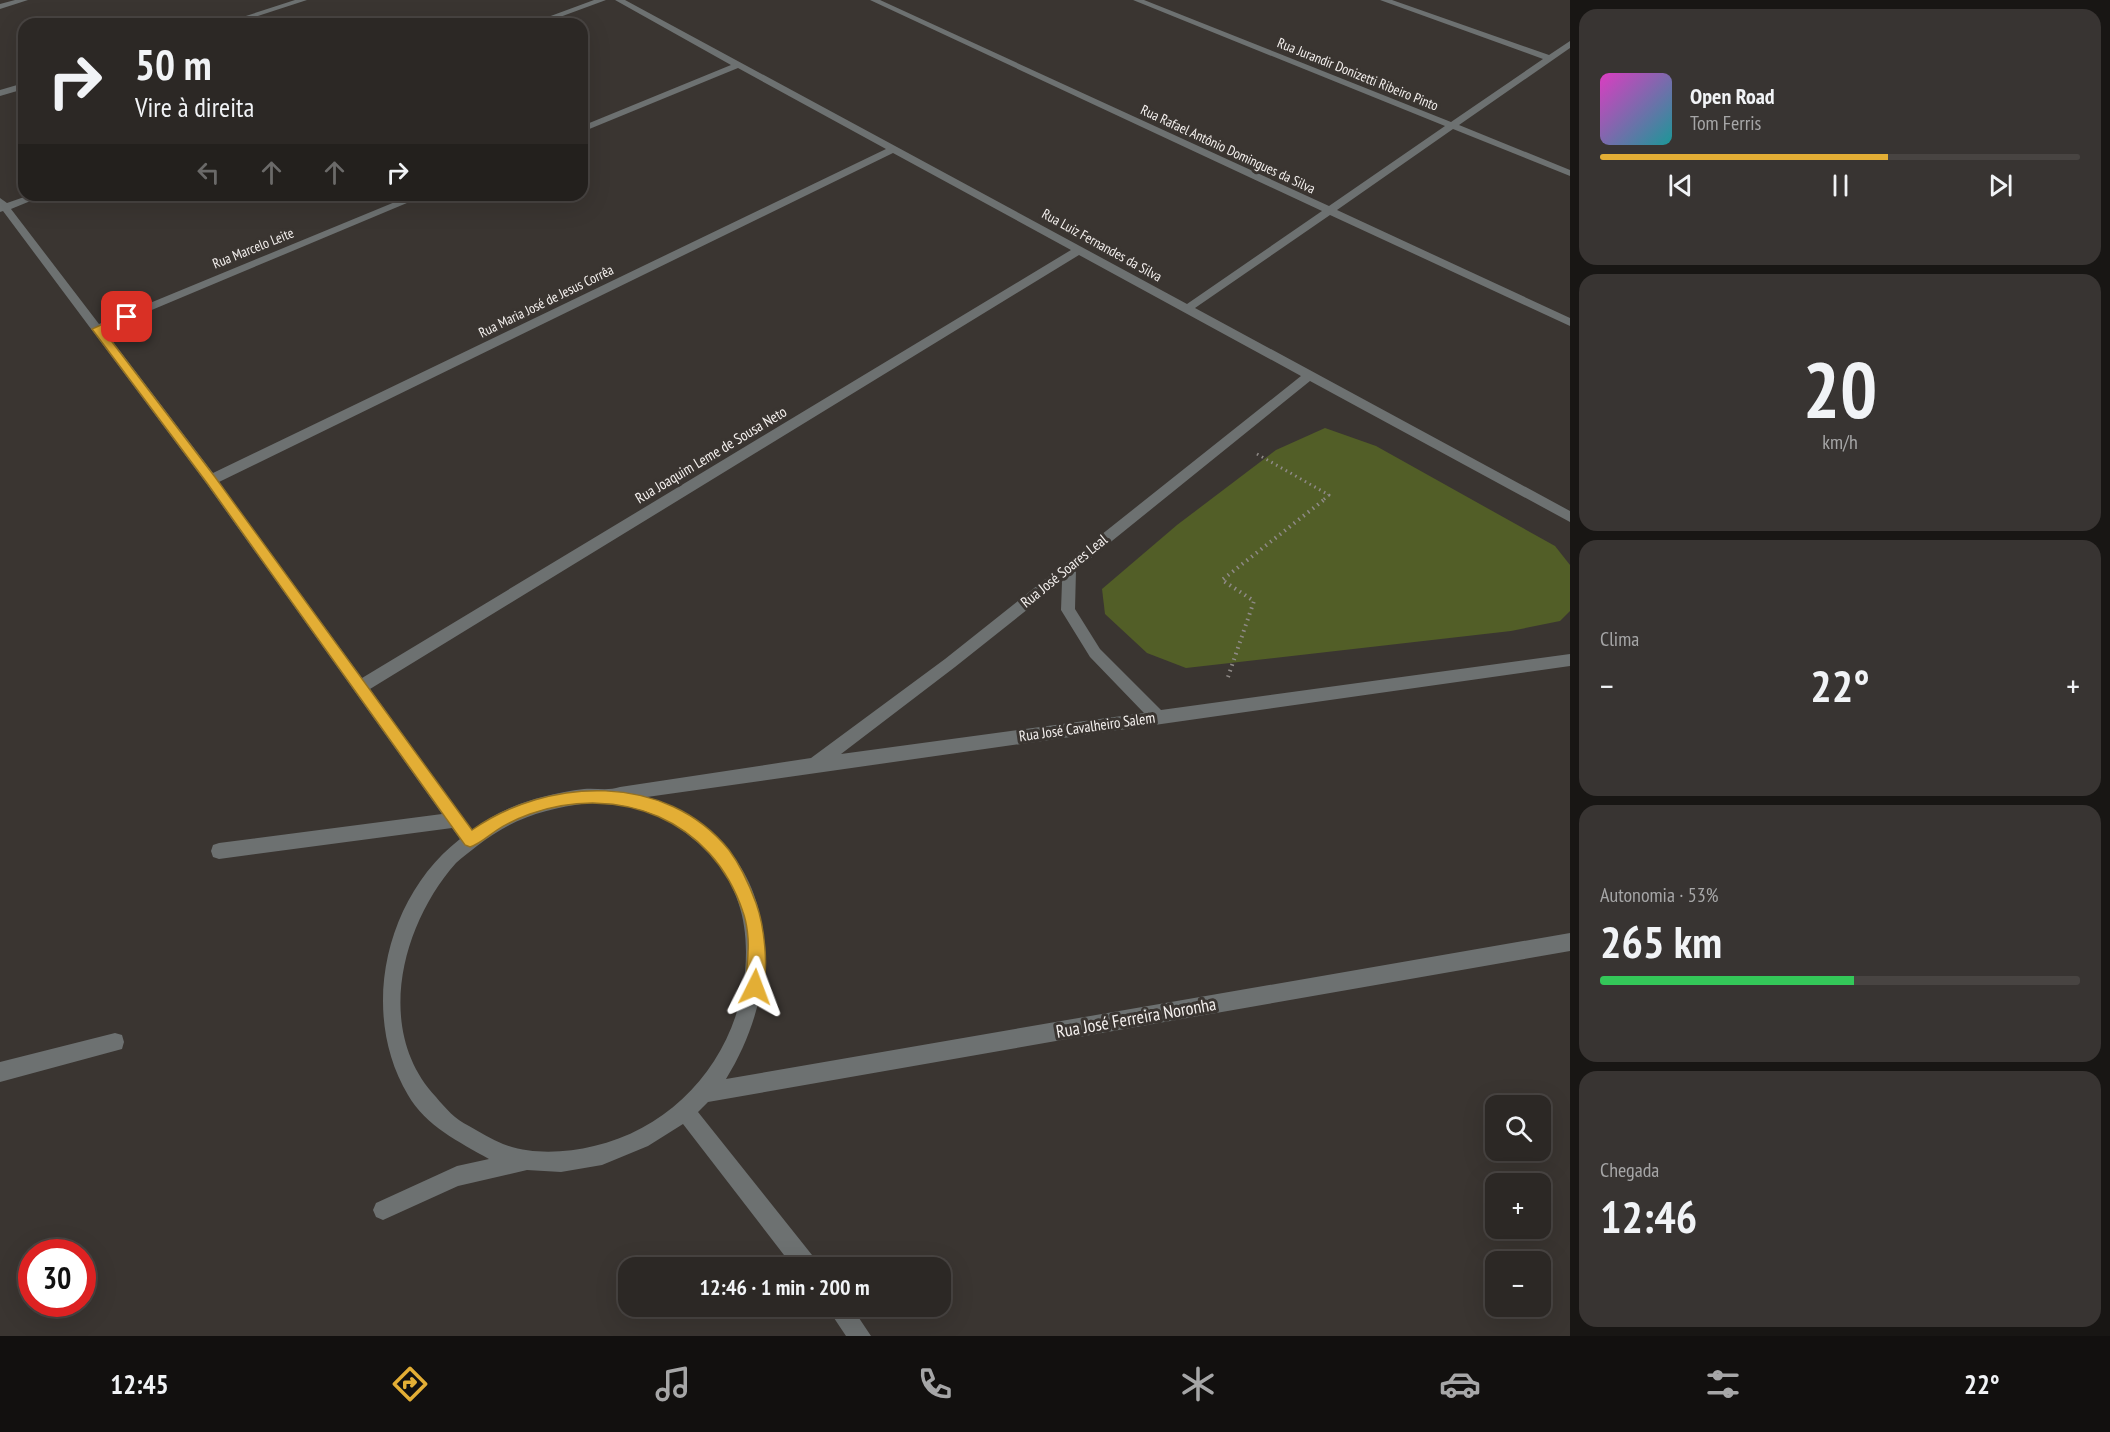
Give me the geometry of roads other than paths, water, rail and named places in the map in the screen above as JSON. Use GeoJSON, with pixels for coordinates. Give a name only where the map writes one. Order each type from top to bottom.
{"type":"FeatureCollection","features":[{"type":"Feature","properties":{"kind":"street"},"geometry":{"type":"LineString","coordinates":[[0,7],[24,0]]}},
{"type":"Feature","properties":{"kind":"street"},"geometry":{"type":"LineString","coordinates":[[244,18],[303,0]]}},
{"type":"Feature","properties":{"kind":"street"},"geometry":{"type":"LineString","coordinates":[[550,18],[602,0]]}},
{"type":"Feature","properties":{"kind":"street","name":"Rua Luiz Fernandes da Silva"},"geometry":{"type":"LineString","coordinates":[[620,0],[1570,517]]}},
{"type":"Feature","properties":{"kind":"street","name":"Rua Rafael Antônio Domingues da Silva"},"geometry":{"type":"LineString","coordinates":[[874,0],[1570,322]]}},
{"type":"Feature","properties":{"kind":"street","name":"Rua Jurandir Donizetti Ribeiro Pinto"},"geometry":{"type":"LineString","coordinates":[[1137,0],[1570,173]]}},
{"type":"Feature","properties":{"kind":"street"},"geometry":{"type":"LineString","coordinates":[[1384,0],[1549,58]]}},
{"type":"Feature","properties":{"kind":"street"},"geometry":{"type":"LineString","coordinates":[[1187,309],[1570,44]]}},
{"type":"Feature","properties":{"kind":"street"},"geometry":{"type":"LineString","coordinates":[[588,127],[738,65]]}},
{"type":"Feature","properties":{"kind":"street"},"geometry":{"type":"LineString","coordinates":[[0,93],[18,88]]}},
{"type":"Feature","properties":{"kind":"street","name":"Rua Maria José de Jesus Corrêa"},"geometry":{"type":"LineString","coordinates":[[211,480],[894,149]]}},
{"type":"Feature","properties":{"kind":"street"},"geometry":{"type":"LineString","coordinates":[[19,201],[2,206],[211,480],[470,840]]}},
{"type":"Feature","properties":{"kind":"street","name":"Rua Marcelo Leite"},"geometry":{"type":"LineString","coordinates":[[97,329],[407,201]]}},
{"type":"Feature","properties":{"kind":"street","name":"Rua Joaquim Leme de Sousa Neto"},"geometry":{"type":"LineString","coordinates":[[360,687],[1079,250]]}},
{"type":"Feature","properties":{"kind":"street","name":"Rua José Soares Leal"},"geometry":{"type":"LineString","coordinates":[[816,765],[882,716],[1310,375]]}},
{"type":"Feature","properties":{"kind":"street"},"geometry":{"type":"LineString","coordinates":[[1069,567],[1068,610],[1095,653],[1158,717]]}},
{"type":"Feature","properties":{"kind":"street","name":"Rua José Cavalheiro Salem"},"geometry":{"type":"LineString","coordinates":[[605,797],[692,782],[1570,660]]}},
{"type":"Feature","properties":{"kind":"street"},"geometry":{"type":"LineString","coordinates":[[588,796],[605,797],[649,804],[676,816],[702,833],[723,855],[740,882],[752,914],[757,949],[755,987],[746,1023],[728,1060],[703,1093],[670,1122],[634,1144],[594,1158],[553,1162],[513,1158],[476,1145],[444,1124],[419,1097],[402,1066],[393,1032],[391,985],[393,962],[404,928],[421,896],[441,867],[470,840],[494,823],[525,809],[555,800],[588,796]]}},
{"type":"Feature","properties":{"kind":"street"},"geometry":{"type":"LineString","coordinates":[[219,851],[455,820]]}},
{"type":"Feature","properties":{"kind":"street","name":"Rua José Ferreira Noronha"},"geometry":{"type":"LineString","coordinates":[[703,1093],[1570,942]]}},
{"type":"Feature","properties":{"kind":"street"},"geometry":{"type":"LineString","coordinates":[[0,1072],[115,1042]]}},
{"type":"Feature","properties":{"kind":"street"},"geometry":{"type":"LineString","coordinates":[[684,1110],[799,1257]]}},
{"type":"Feature","properties":{"kind":"street"},"geometry":{"type":"LineString","coordinates":[[383,1209],[457,1176],[531,1160]]}},
{"type":"Feature","properties":{"kind":"street"},"geometry":{"type":"LineString","coordinates":[[845,1317],[860,1336]]}}]}
